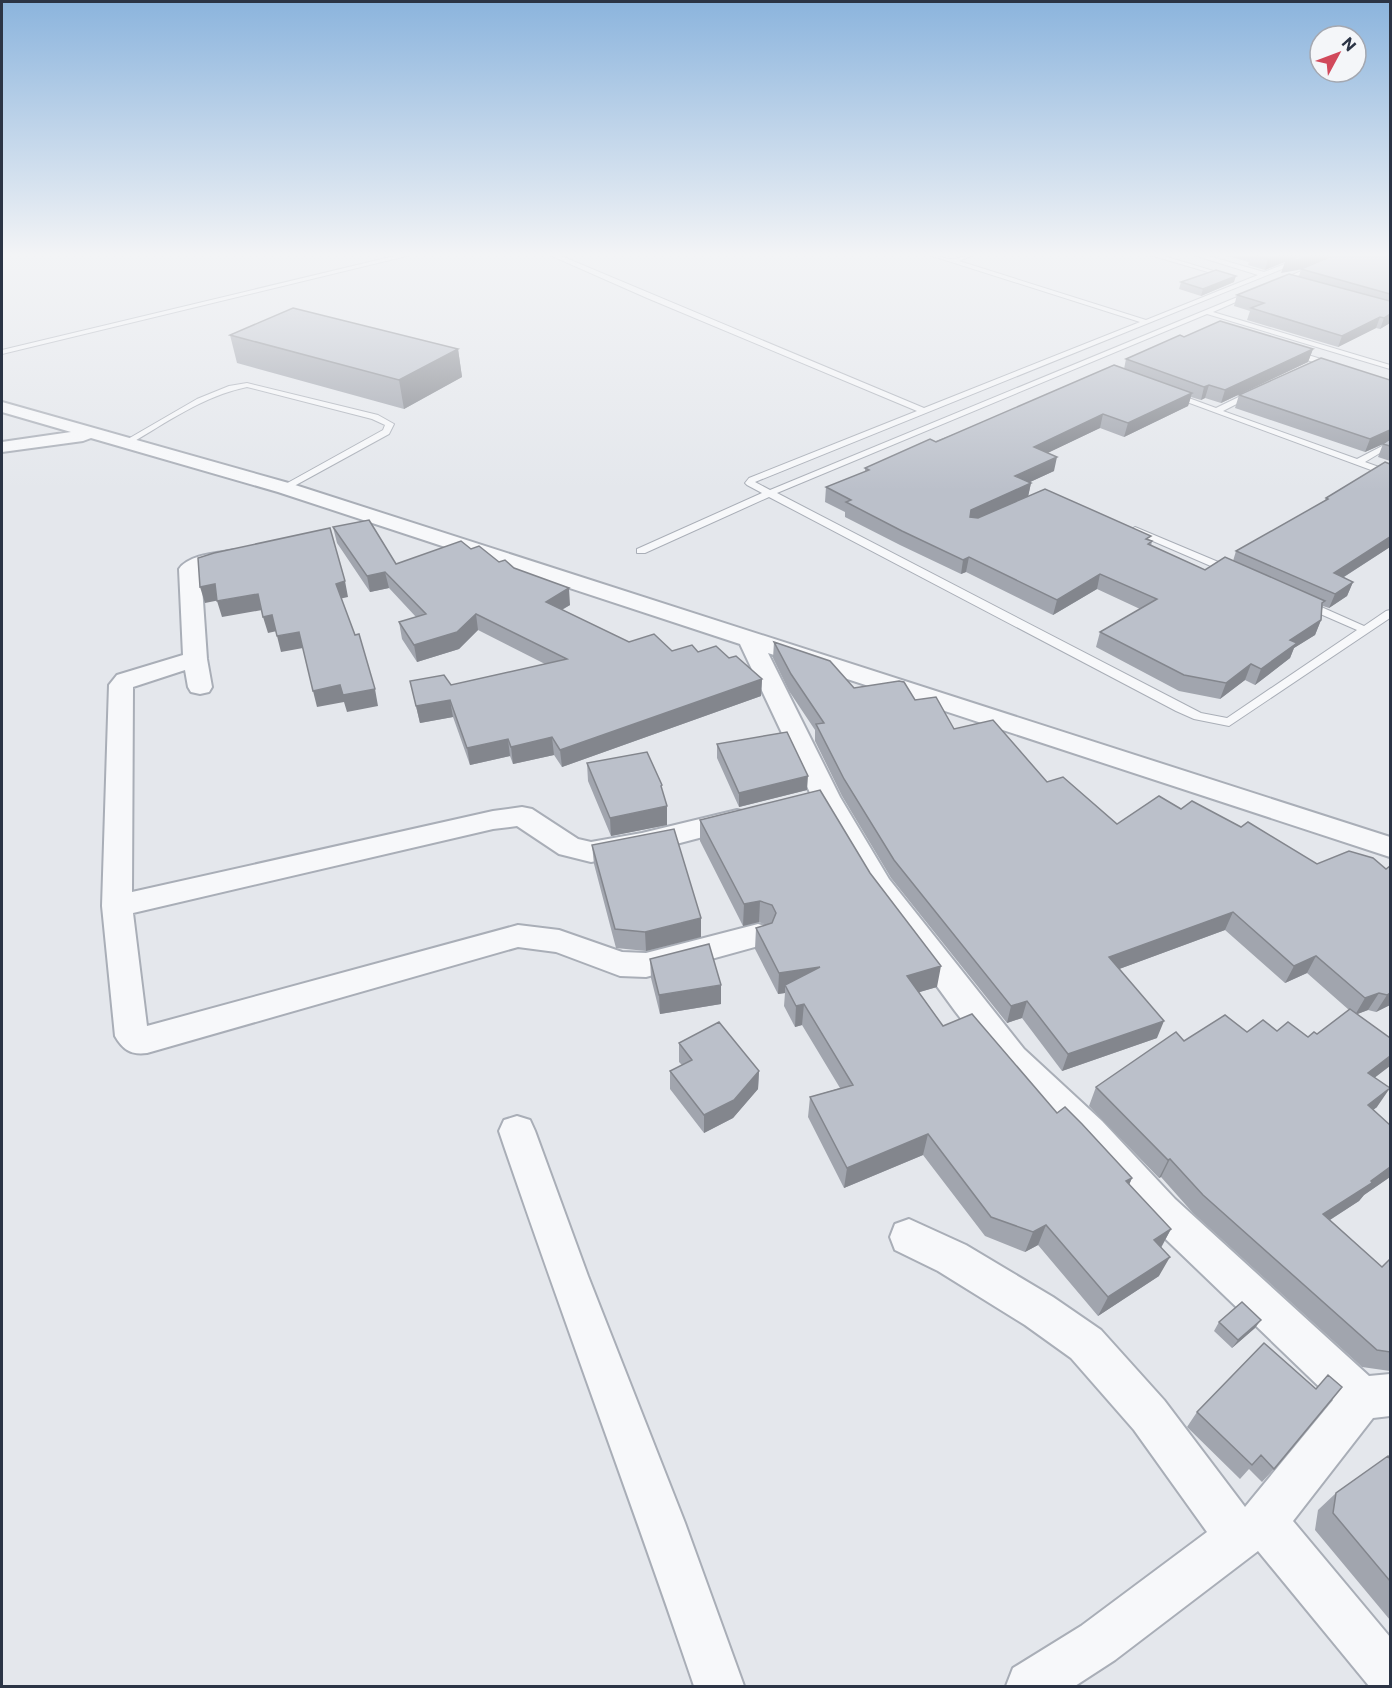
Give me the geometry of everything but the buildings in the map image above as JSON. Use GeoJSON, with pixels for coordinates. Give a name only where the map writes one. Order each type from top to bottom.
{"type":"FeatureCollection","features":[{"type":"Feature","properties":{"kind":"street"},"geometry":{"type":"LineString","coordinates":[[5,410],[285,488],[1390,847]]}},
{"type":"Feature","properties":{"kind":"street"},"geometry":{"type":"LineString","coordinates":[[2,447],[94,434]]}},
{"type":"Feature","properties":{"kind":"street"},"geometry":{"type":"LineString","coordinates":[[348,532],[390,524]]}},
{"type":"Feature","properties":{"kind":"street"},"geometry":{"type":"LineString","coordinates":[[200,687],[195,659],[190,569],[203,563],[251,553]]}},
{"type":"Feature","properties":{"kind":"street"},"geometry":{"type":"LineString","coordinates":[[749,639],[815,800],[966,1002],[1012,1059],[1089,1132],[1162,1211],[1376,1397],[1252,1529],[1098,1643],[1031,1686]]}},
{"type":"Feature","properties":{"kind":"street"},"geometry":{"type":"LineString","coordinates":[[195,659],[126,680],[120,685],[117,906],[132,1036],[137,1041],[518,936],[559,941],[620,964],[646,965],[758,934]]}},
{"type":"Feature","properties":{"kind":"street"},"geometry":{"type":"LineString","coordinates":[[117,906],[493,820],[522,816],[569,847],[591,852],[642,843],[757,814]]}},
{"type":"Feature","properties":{"kind":"street"},"geometry":{"type":"LineString","coordinates":[[517,1131],[568,1276],[662,1523],[719,1686]]}},
{"type":"Feature","properties":{"kind":"street"},"geometry":{"type":"LineString","coordinates":[[909,1237],[952,1258],[1039,1311],[1086,1344],[1252,1529],[1345,1622],[1390,1672]]}},
{"type":"Feature","properties":{"kind":"lane"},"geometry":{"type":"LineString","coordinates":[[2,348],[68,332]]}},
{"type":"Feature","properties":{"kind":"lane"},"geometry":{"type":"LineString","coordinates":[[2,352],[87,332]]}},
{"type":"Feature","properties":{"kind":"lane"},"geometry":{"type":"LineString","coordinates":[[733,332],[924,411]]}},
{"type":"Feature","properties":{"kind":"lane"},"geometry":{"type":"LineString","coordinates":[[1122,332],[751,481],[752,485],[1180,708],[1214,721],[1229,722],[1390,613]]}},
{"type":"Feature","properties":{"kind":"lane"},"geometry":{"type":"LineString","coordinates":[[641,551],[770,493],[1159,332]]}},
{"type":"Feature","properties":{"kind":"lane"},"geometry":{"type":"LineString","coordinates":[[1273,332],[1390,367]]}},
{"type":"Feature","properties":{"kind":"lane"},"geometry":{"type":"LineString","coordinates":[[1288,351],[1341,368]]}},
{"type":"Feature","properties":{"kind":"lane"},"geometry":{"type":"LineString","coordinates":[[1311,367],[1322,362]]}},
{"type":"Feature","properties":{"kind":"lane"},"geometry":{"type":"LineString","coordinates":[[1083,363],[1094,368]]}},
{"type":"Feature","properties":{"kind":"lane"},"geometry":{"type":"LineString","coordinates":[[125,443],[213,394],[248,385],[375,417],[390,424],[386,432],[285,488]]}},
{"type":"Feature","properties":{"kind":"lane"},"geometry":{"type":"LineString","coordinates":[[1161,391],[1390,474]]}},
{"type":"Feature","properties":{"kind":"lane"},"geometry":{"type":"LineString","coordinates":[[1216,411],[1258,391]]}},
{"type":"Feature","properties":{"kind":"lane"},"geometry":{"type":"LineString","coordinates":[[1359,462],[1390,444]]}},
{"type":"Feature","properties":{"kind":"lane"},"geometry":{"type":"LineString","coordinates":[[1125,525],[1245,577]]}},
{"type":"Feature","properties":{"kind":"lane"},"geometry":{"type":"LineString","coordinates":[[1300,601],[1365,630]]}}]}
